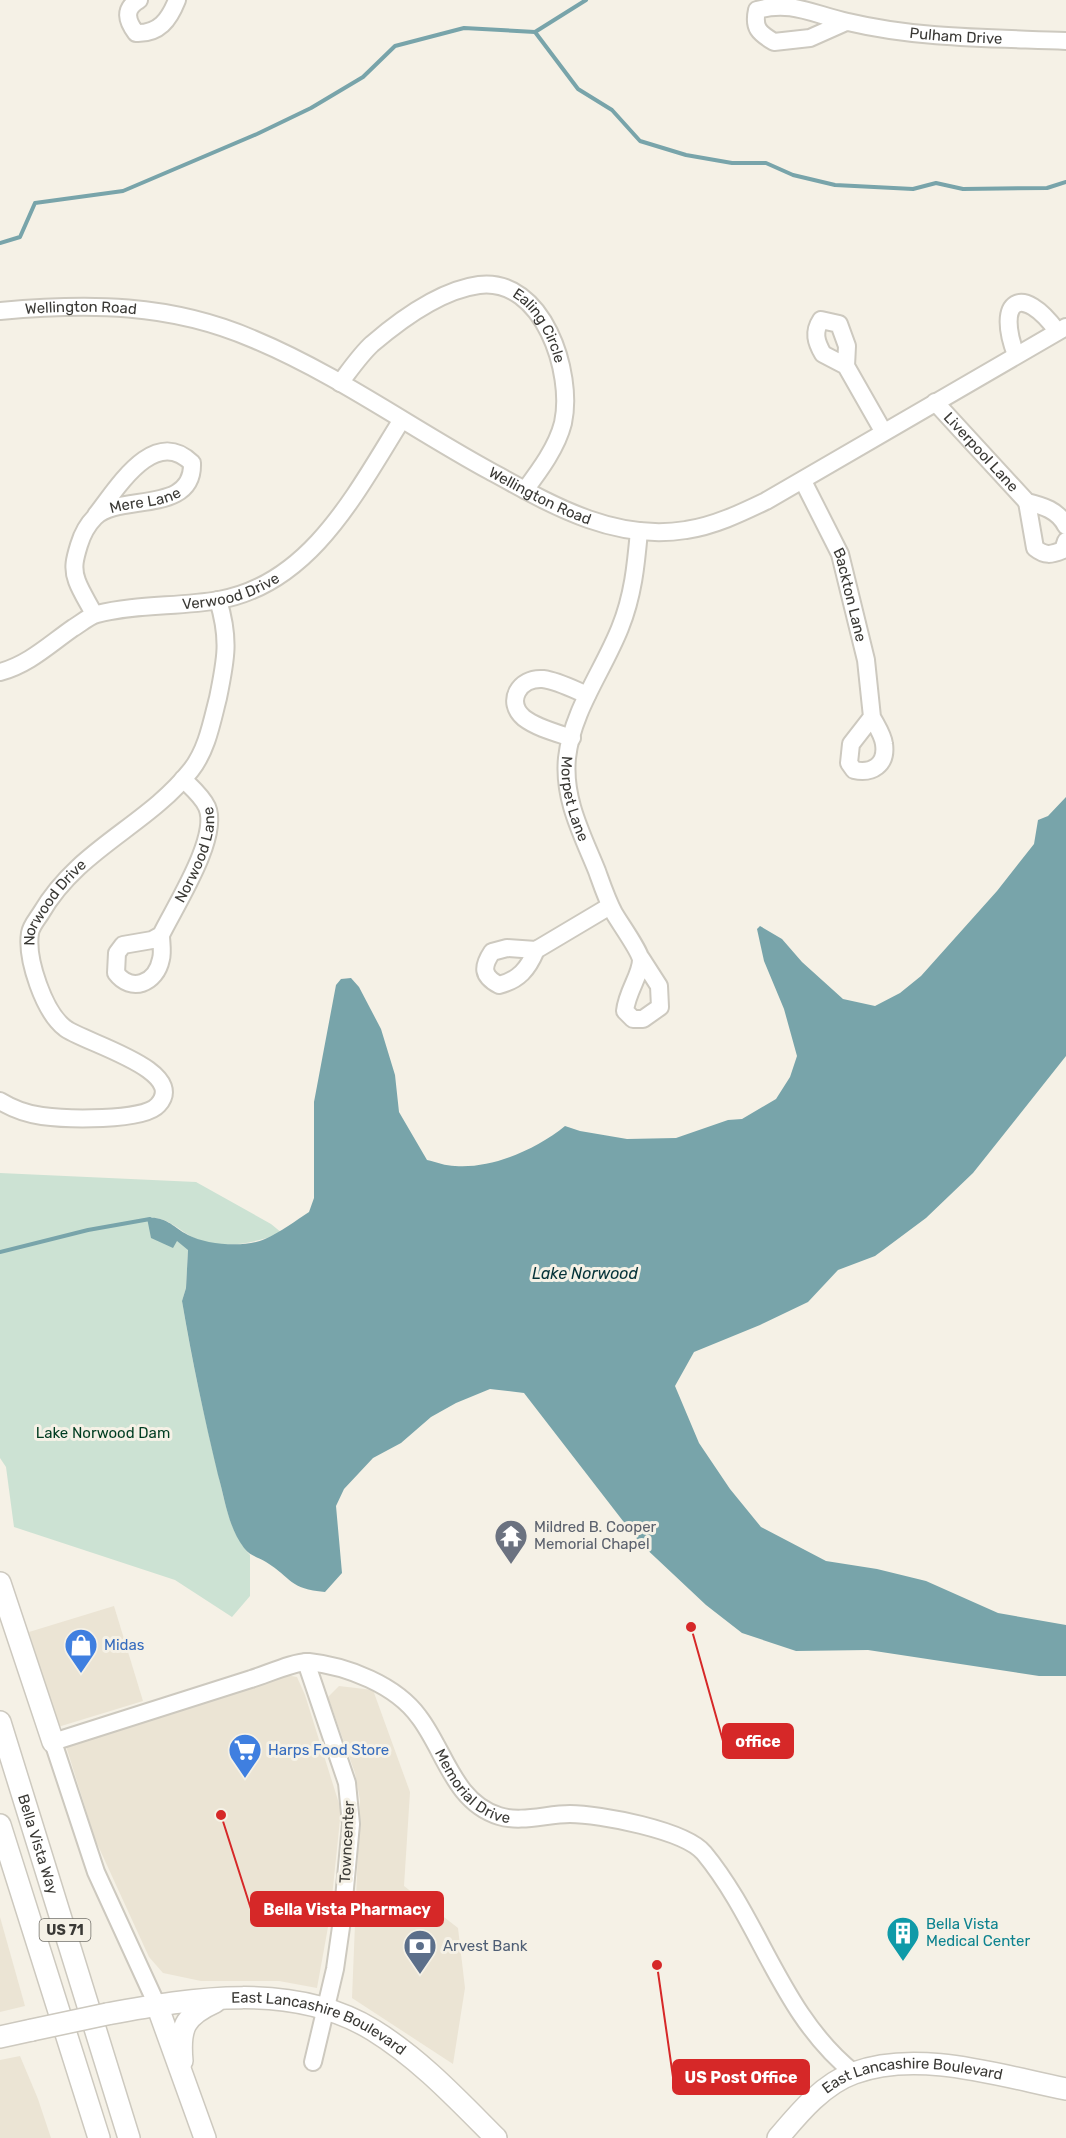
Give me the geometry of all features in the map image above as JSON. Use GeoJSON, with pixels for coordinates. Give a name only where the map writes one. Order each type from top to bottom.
{"type":"FeatureCollection","features":[{"type":"Feature","properties":{"kind":"main road"},"geometry":{"type":"LineString","coordinates":[[0,1583],[53,1742]]}},
{"type":"Feature","properties":{"kind":"main road","name":"Bella Vista Way"},"geometry":{"type":"LineString","coordinates":[[0,1722],[129,2138]]}},
{"type":"Feature","properties":{"kind":"main road","name":"US 71"},"geometry":{"type":"LineString","coordinates":[[0,1825],[99,2138]]}},
{"type":"Feature","properties":{"kind":"main road"},"geometry":{"type":"LineString","coordinates":[[39,1951],[56,2040],[86,2138]]}},
{"type":"Feature","properties":{"kind":"main road"},"geometry":{"type":"LineString","coordinates":[[183,2077],[180,2044],[186,2020],[197,2010],[224,1997]]}},
{"type":"Feature","properties":{"kind":"main road","name":"East Lancashire Boulevard"},"geometry":{"type":"LineString","coordinates":[[0,2037],[157,2005],[224,1997],[292,2002],[323,2010],[372,2029],[436,2078],[496,2138]]}},
{"type":"Feature","properties":{"kind":"main road"},"geometry":{"type":"LineString","coordinates":[[157,2005],[205,2138]]}},
{"type":"Feature","properties":{"kind":"main road","name":"East Lancashire Boulevard"},"geometry":{"type":"LineString","coordinates":[[778,2138],[823,2091],[854,2073],[885,2065],[918,2063],[1066,2089]]}},
{"type":"Feature","properties":{"kind":"street"},"geometry":{"type":"LineString","coordinates":[[139,0],[132,3],[127,12],[127,21],[136,33],[148,34],[159,29],[171,15],[177,0]]}},
{"type":"Feature","properties":{"kind":"street","name":"Pulham Drive"},"geometry":{"type":"LineString","coordinates":[[846,22],[810,38],[774,42],[759,33],[754,23],[757,10],[772,2],[791,3],[846,22],[906,33],[1066,40]]}},
{"type":"Feature","properties":{"kind":"street","name":"Ealing Circle"},"geometry":{"type":"LineString","coordinates":[[340,383],[371,345],[435,301],[464,289],[481,285],[500,286],[520,296],[538,312],[551,337],[561,367],[566,396],[563,423],[554,445],[525,490]]}},
{"type":"Feature","properties":{"kind":"street"},"geometry":{"type":"LineString","coordinates":[[1016,355],[1007,325],[1008,313],[1013,306],[1025,303],[1034,305],[1062,329]]}},
{"type":"Feature","properties":{"kind":"street","name":"Wellington Road"},"geometry":{"type":"LineString","coordinates":[[0,311],[67,306],[137,307],[194,319],[252,338],[340,383],[401,421],[556,508],[598,523],[639,531],[685,531],[731,518],[802,481],[1062,329]]}},
{"type":"Feature","properties":{"kind":"street"},"geometry":{"type":"LineString","coordinates":[[846,366],[883,432]]}},
{"type":"Feature","properties":{"kind":"street","name":"Liverpool Lane"},"geometry":{"type":"LineString","coordinates":[[935,402],[965,438],[1026,502],[1035,548],[1042,554],[1053,554],[1063,550],[1066,541]]}},
{"type":"Feature","properties":{"kind":"street","name":"Verwood Drive"},"geometry":{"type":"LineString","coordinates":[[0,672],[18,668],[94,614],[218,600],[255,590],[283,575],[307,552],[352,501],[401,421]]}},
{"type":"Feature","properties":{"kind":"street","name":"Mere Lane"},"geometry":{"type":"LineString","coordinates":[[94,614],[77,581],[73,561],[82,536],[96,515],[121,483],[152,453],[170,451],[184,455],[192,464],[193,474],[185,486],[170,497],[114,508],[96,515]]}},
{"type":"Feature","properties":{"kind":"street","name":"Backton Lane"},"geometry":{"type":"LineString","coordinates":[[802,481],[840,554],[866,660],[872,717]]}},
{"type":"Feature","properties":{"kind":"street","name":"Liverpool Lane"},"geometry":{"type":"LineString","coordinates":[[1026,502],[1047,507],[1059,515],[1066,526]]}},
{"type":"Feature","properties":{"kind":"street","name":"Morpet Lane"},"geometry":{"type":"LineString","coordinates":[[639,531],[635,576],[629,602],[619,629],[587,695],[567,758],[568,795],[579,832],[610,906],[641,958]]}},
{"type":"Feature","properties":{"kind":"street","name":"Norwood Drive"},"geometry":{"type":"LineString","coordinates":[[0,1101],[23,1112],[70,1118],[122,1116],[157,1106],[163,1096],[161,1082],[156,1074],[140,1063],[64,1028],[44,1000],[33,968],[30,932],[53,892],[75,867],[183,779],[197,761],[212,723],[226,662],[224,619],[218,600]]}},
{"type":"Feature","properties":{"kind":"street"},"geometry":{"type":"LineString","coordinates":[[572,738],[525,719],[516,709],[514,698],[519,688],[529,681],[542,679],[587,695]]}},
{"type":"Feature","properties":{"kind":"street","name":"Norwood Lane"},"geometry":{"type":"LineString","coordinates":[[161,935],[202,854],[210,829],[207,808],[183,779]]}},
{"type":"Feature","properties":{"kind":"street"},"geometry":{"type":"LineString","coordinates":[[536,950],[610,906]]}},
{"type":"Feature","properties":{"kind":"street"},"geometry":{"type":"LineString","coordinates":[[157,2005],[96,1872],[53,1742],[306,1662]]}},
{"type":"Feature","properties":{"kind":"street","name":"Towncenter"},"geometry":{"type":"LineString","coordinates":[[306,1662],[347,1783],[350,1803],[342,1920],[335,1969],[323,2010],[313,2062]]}},
{"type":"Feature","properties":{"kind":"street","name":"Memorial Drive"},"geometry":{"type":"LineString","coordinates":[[306,1662],[368,1678],[394,1692],[419,1716],[454,1778],[474,1804],[501,1817],[603,1815],[671,1835],[702,1850],[738,1905],[784,1991],[834,2057],[854,2073]]}},
{"type":"Feature","properties":{"kind":"shaded area"},"geometry":{"type":"Polygon","coordinates":[[[114,1606],[143,1701],[58,1727],[29,1632],[114,1606]]]}},
{"type":"Feature","properties":{"kind":"shaded area"},"geometry":{"type":"Polygon","coordinates":[[[286,1675],[297,1677],[305,1695],[341,1810],[330,1916],[317,1988],[279,1981],[201,1981],[163,1973],[149,1957],[95,1839],[66,1746],[286,1675]]]}},
{"type":"Feature","properties":{"kind":"shaded area"},"geometry":{"type":"Polygon","coordinates":[[[339,1686],[373,1690],[410,1792],[404,1886],[458,1928],[465,1988],[453,2064],[352,1998],[360,1800],[355,1773],[328,1697],[339,1686]]]}},
{"type":"Feature","properties":{"kind":"shaded area"},"geometry":{"type":"Polygon","coordinates":[[[0,1917],[25,2006],[0,2012],[0,1917]]]}},
{"type":"Feature","properties":{"kind":"shaded area"},"geometry":{"type":"Polygon","coordinates":[[[20,2056],[51,2138],[0,2138],[0,2060],[20,2056]]]}},
{"type":"Feature","properties":{"kind":"green space","name":"Lake Norwood Dam"},"geometry":{"type":"Polygon","coordinates":[[[0,1173],[196,1182],[271,1224],[282,1233],[242,1243],[212,1243],[195,1238],[162,1219],[147,1218],[188,1249],[186,1288],[182,1301],[193,1363],[228,1513],[237,1535],[250,1555],[250,1596],[232,1617],[175,1580],[14,1527],[6,1467],[0,1458],[0,1173]]]}},
{"type":"Feature","properties":{"kind":"water","name":"Lake Norwood"},"geometry":{"type":"Polygon","coordinates":[[[1066,797],[1066,1056],[973,1173],[926,1218],[875,1256],[838,1270],[808,1302],[694,1352],[675,1386],[699,1443],[730,1489],[761,1527],[826,1561],[877,1569],[926,1581],[998,1613],[1066,1625],[1066,1676],[1039,1676],[868,1650],[796,1651],[742,1633],[706,1605],[640,1543],[524,1393],[490,1389],[456,1403],[431,1417],[401,1443],[373,1458],[344,1489],[336,1506],[342,1573],[325,1592],[313,1591],[297,1585],[263,1560],[246,1551],[234,1531],[228,1513],[194,1367],[182,1301],[186,1288],[188,1250],[177,1241],[173,1248],[151,1238],[147,1218],[164,1220],[188,1235],[205,1241],[248,1244],[265,1239],[309,1212],[314,1198],[314,1102],[336,985],[341,979],[351,978],[359,987],[381,1029],[395,1075],[399,1112],[427,1160],[455,1166],[499,1161],[528,1150],[565,1126],[580,1131],[627,1139],[676,1138],[728,1120],[742,1119],[776,1099],[790,1077],[797,1056],[784,1009],[764,961],[757,929],[760,926],[782,939],[802,962],[843,999],[875,1006],[900,993],[921,976],[997,891],[1034,844],[1038,820],[1048,816],[1066,797]]]}},
{"type":"Feature","properties":{"kind":"waterway"},"geometry":{"type":"LineString","coordinates":[[0,243],[20,237],[35,203],[123,191],[257,134],[311,108],[363,77],[395,46],[464,28],[535,32],[586,0]]}},
{"type":"Feature","properties":{"kind":"waterway"},"geometry":{"type":"LineString","coordinates":[[535,32],[578,89],[612,110],[640,141],[686,155],[732,163],[766,163],[793,175],[835,185],[913,189],[936,183],[963,189],[1047,188],[1066,182]]}},
{"type":"Feature","properties":{"kind":"waterway"},"geometry":{"type":"LineString","coordinates":[[0,1252],[88,1230],[150,1219]]}},
{"type":"Feature","properties":{"kind":"place","name":"Mildred B. Cooper Memorial Chapel"},"geometry":{"type":"Point","coordinates":[511,1565]}},
{"type":"Feature","properties":{"kind":"place","name":"office"},"geometry":{"type":"Point","coordinates":[691,1627]}},
{"type":"Feature","properties":{"kind":"place","name":"Midas"},"geometry":{"type":"Point","coordinates":[81,1674]}},
{"type":"Feature","properties":{"kind":"place","name":"Harps Food Store"},"geometry":{"type":"Point","coordinates":[245,1779]}},
{"type":"Feature","properties":{"kind":"place","name":"Bella Vista Pharmacy"},"geometry":{"type":"Point","coordinates":[221,1815]}},
{"type":"Feature","properties":{"kind":"place","name":"Bella Vista Medical Center"},"geometry":{"type":"Point","coordinates":[903,1962]}},
{"type":"Feature","properties":{"kind":"place","name":"US Post Office"},"geometry":{"type":"Point","coordinates":[657,1965]}},
{"type":"Feature","properties":{"kind":"place","name":"Arvest Bank"},"geometry":{"type":"Point","coordinates":[420,1975]}}]}
